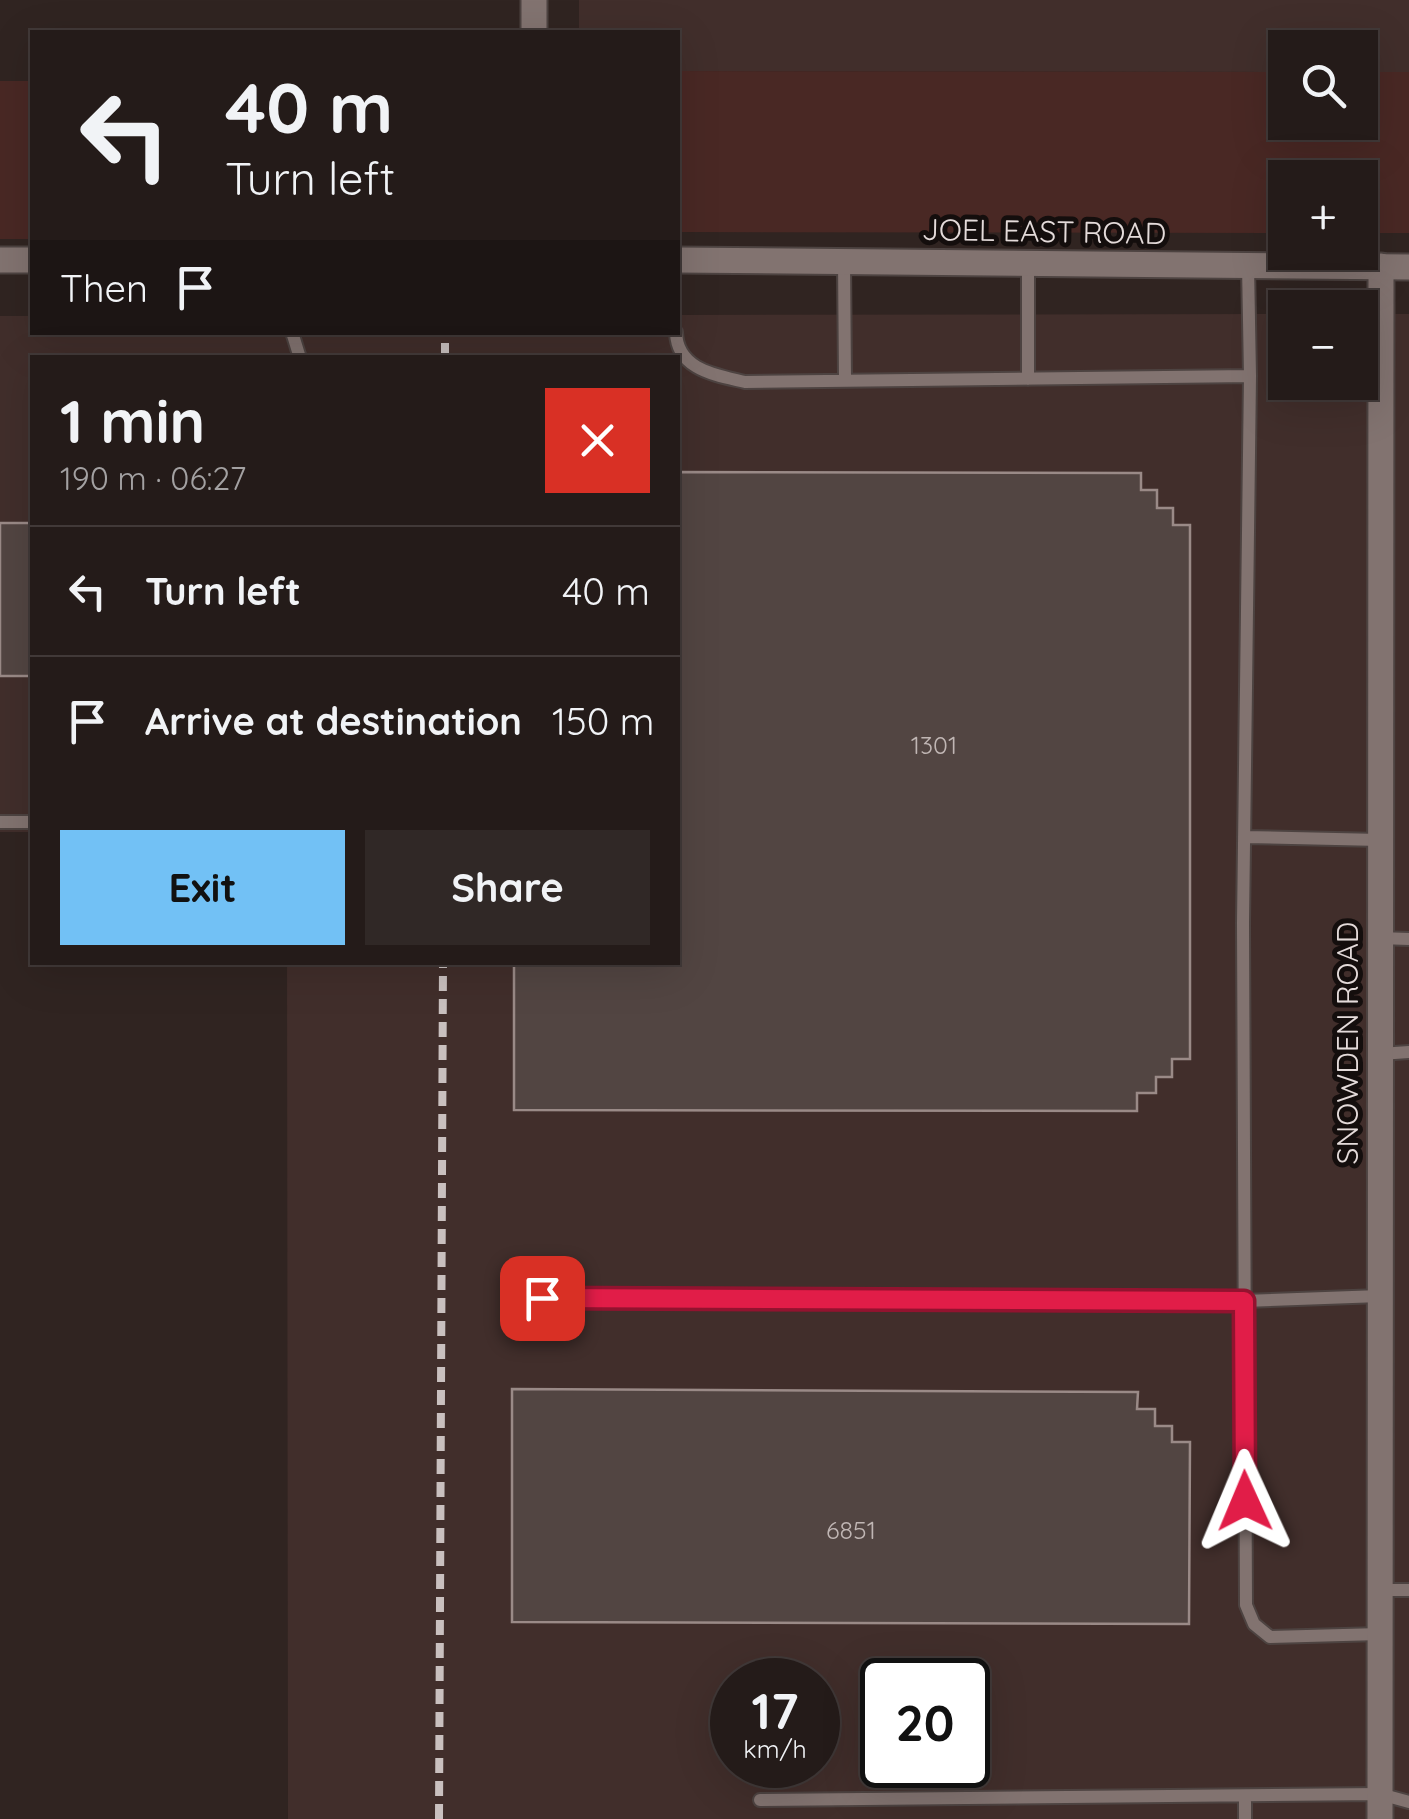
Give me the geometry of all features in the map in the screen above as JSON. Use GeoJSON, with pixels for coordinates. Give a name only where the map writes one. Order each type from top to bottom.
{"type":"FeatureCollection","features":[{"type":"Feature","properties":{"kind":"street"},"geometry":{"type":"LineString","coordinates":[[534,0],[534,30]]}},
{"type":"Feature","properties":{"kind":"street"},"geometry":{"type":"LineString","coordinates":[[0,260],[30,260]]}},
{"type":"Feature","properties":{"kind":"street","name":"JOEL EAST ROAD"},"geometry":{"type":"LineString","coordinates":[[680,260],[1409,267]]}},
{"type":"Feature","properties":{"kind":"street","name":"SNOWDEN ROAD"},"geometry":{"type":"LineString","coordinates":[[1380,1807],[1381,266]]}},
{"type":"Feature","properties":{"kind":"lane"},"geometry":{"type":"LineString","coordinates":[[844,261],[845,380]]}},
{"type":"Feature","properties":{"kind":"lane"},"geometry":{"type":"LineString","coordinates":[[1028,263],[1028,379]]}},
{"type":"Feature","properties":{"kind":"lane"},"geometry":{"type":"LineString","coordinates":[[1248,265],[1244,837],[1246,1605],[1254,1624],[1270,1636],[1380,1634]]}},
{"type":"Feature","properties":{"kind":"lane"},"geometry":{"type":"LineString","coordinates":[[676,335],[686,358],[704,372],[744,382],[1250,376]]}},
{"type":"Feature","properties":{"kind":"lane"},"geometry":{"type":"LineString","coordinates":[[0,822],[30,822]]}},
{"type":"Feature","properties":{"kind":"lane"},"geometry":{"type":"LineString","coordinates":[[1244,837],[1380,840]]}},
{"type":"Feature","properties":{"kind":"lane"},"geometry":{"type":"LineString","coordinates":[[1380,938],[1409,939]]}},
{"type":"Feature","properties":{"kind":"lane"},"geometry":{"type":"LineString","coordinates":[[1380,1054],[1409,1052]]}},
{"type":"Feature","properties":{"kind":"lane"},"geometry":{"type":"LineString","coordinates":[[542,1298],[1244,1301],[1380,1296]]}},
{"type":"Feature","properties":{"kind":"lane"},"geometry":{"type":"LineString","coordinates":[[1380,1590],[1409,1590]]}},
{"type":"Feature","properties":{"kind":"lane"},"geometry":{"type":"LineString","coordinates":[[1245,1796],[1246,1819]]}},
{"type":"Feature","properties":{"kind":"lane"},"geometry":{"type":"LineString","coordinates":[[760,1800],[1245,1796],[1380,1807],[1409,1802]]}},
{"type":"Feature","properties":{"kind":"shaded area"},"geometry":{"type":"Polygon","coordinates":[[[579,0],[1409,0],[1409,72],[1378,72],[1378,30],[1268,30],[1268,72],[680,71],[680,30],[579,30],[579,0]]]}},
{"type":"Feature","properties":{"kind":"shaded area"},"geometry":{"type":"Polygon","coordinates":[[[680,71],[1268,72],[1268,140],[1378,140],[1378,72],[1409,72],[1409,233],[1378,233],[1378,160],[1268,160],[1268,233],[680,232],[680,71]]]}},
{"type":"Feature","properties":{"kind":"shaded area"},"geometry":{"type":"Polygon","coordinates":[[[0,81],[30,81],[30,239],[0,239],[0,81]]]}},
{"type":"Feature","properties":{"kind":"shaded area"},"geometry":{"type":"Polygon","coordinates":[[[1268,314],[1268,400],[1378,400],[1378,314],[1409,314],[1409,1819],[288,1819],[287,965],[680,965],[680,355],[30,355],[30,832],[0,832],[0,316],[30,316],[30,335],[680,335],[680,315],[1268,314]]]}},
{"type":"Feature","properties":{"kind":"building"},"geometry":{"type":"Polygon","coordinates":[[[680,472],[1141,473],[1141,490],[1157,490],[1157,508],[1173,508],[1173,525],[1190,525],[1190,1059],[1172,1059],[1172,1077],[1156,1077],[1156,1093],[1137,1093],[1137,1111],[514,1110],[514,965],[680,965],[680,472]]]}},
{"type":"Feature","properties":{"kind":"building"},"geometry":{"type":"Polygon","coordinates":[[[0,523],[30,523],[30,676],[0,676],[0,523]]]}},
{"type":"Feature","properties":{"kind":"building"},"geometry":{"type":"Polygon","coordinates":[[[512,1389],[1138,1392],[1137,1409],[1155,1409],[1155,1426],[1172,1426],[1172,1442],[1190,1442],[1189,1624],[512,1622],[512,1389]]]}},
{"type":"Feature","properties":{"kind":"railway"},"geometry":{"type":"LineString","coordinates":[[445,335],[445,355]]}},
{"type":"Feature","properties":{"kind":"railway"},"geometry":{"type":"LineString","coordinates":[[439,1819],[443,965]]}},
{"type":"Feature","properties":{"kind":"route"},"geometry":{"type":"LineString","coordinates":[[542,1298],[1244,1301],[1245,1501]]}}]}
